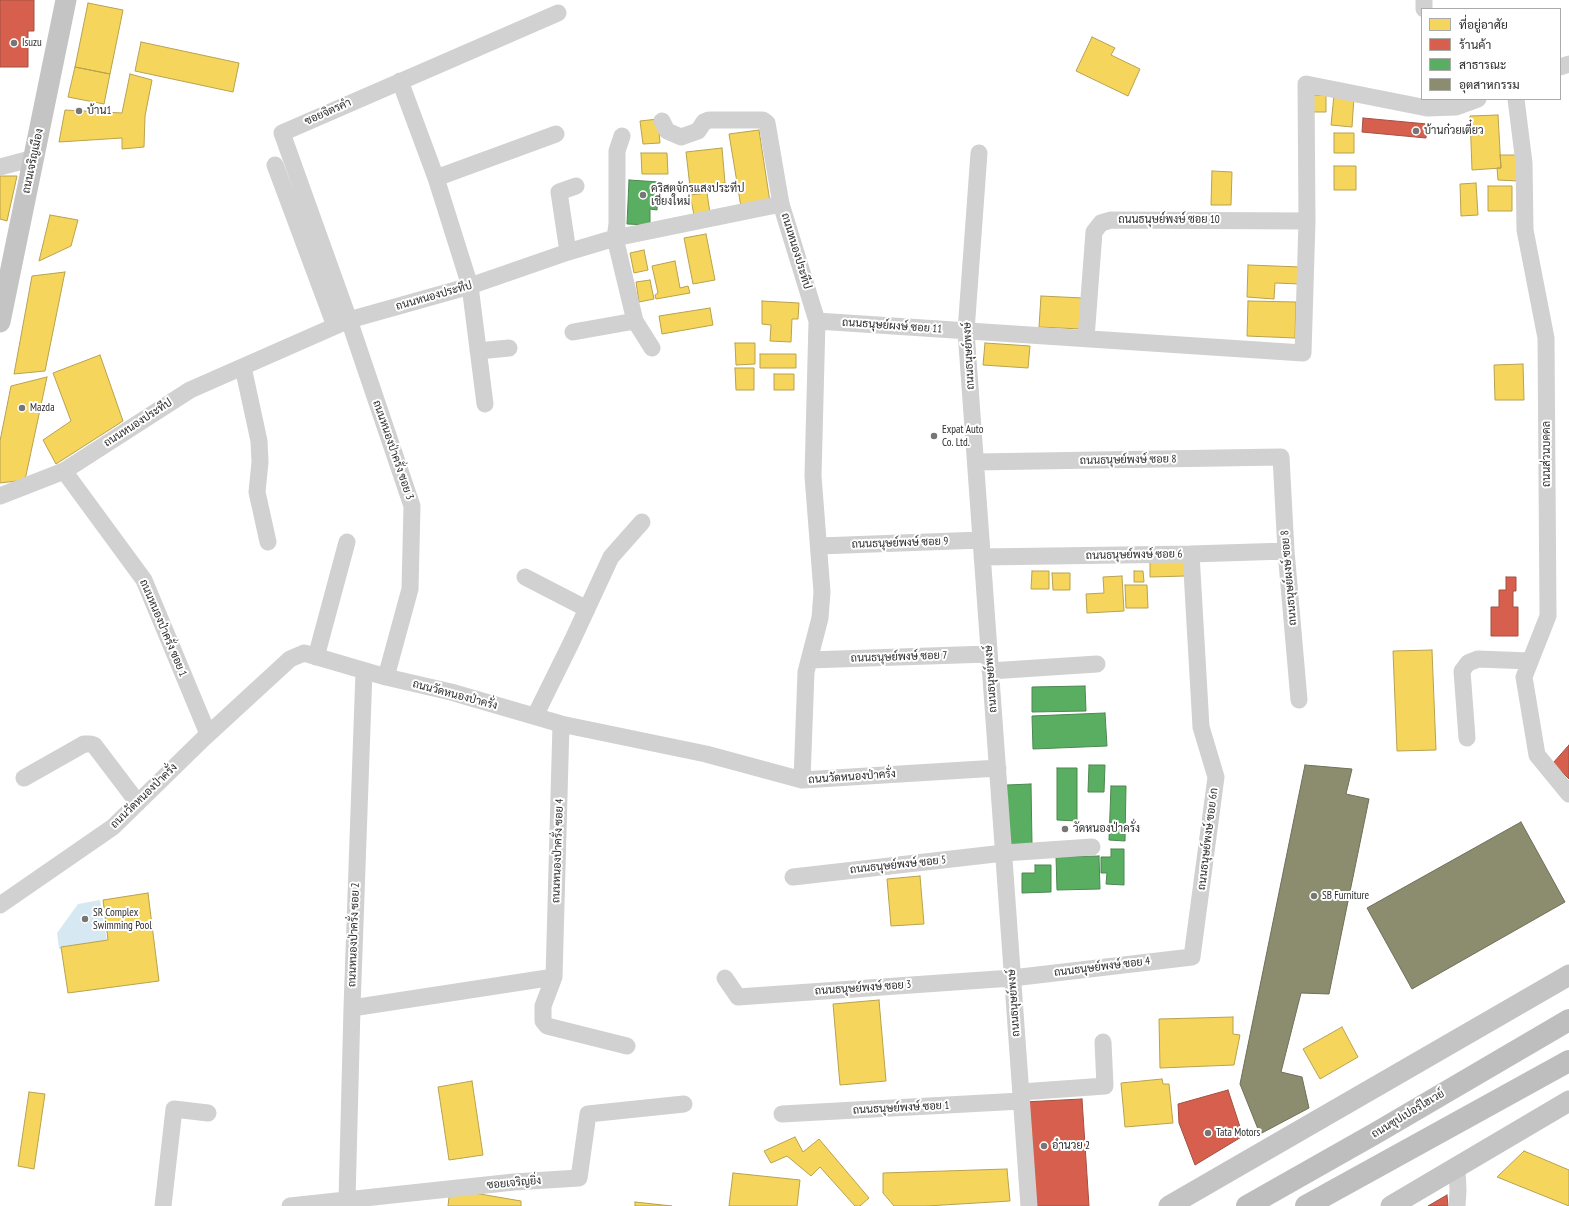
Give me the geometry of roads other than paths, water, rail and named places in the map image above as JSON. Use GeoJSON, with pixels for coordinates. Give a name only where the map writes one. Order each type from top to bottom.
{"type":"FeatureCollection","features":[{"type":"Feature","properties":{"kind":"highway","name":"ถนนซุปเปอร์ไฮเวย์"},"geometry":{"type":"LineString","coordinates":[[1247,1206],[1376,1133],[1569,1020]]}},
{"type":"Feature","properties":{"kind":"highway"},"geometry":{"type":"LineString","coordinates":[[1306,1206],[1569,1061]]}},
{"type":"Feature","properties":{"kind":"main road","name":"ถนนเจริญเมือง"},"geometry":{"type":"LineString","coordinates":[[0,322],[66,0]]}},
{"type":"Feature","properties":{"kind":"main road"},"geometry":{"type":"LineString","coordinates":[[1169,1206],[1569,975]]}},
{"type":"Feature","properties":{"kind":"main road"},"geometry":{"type":"LineString","coordinates":[[1391,1206],[1569,1101]]}},
{"type":"Feature","properties":{"kind":"street","name":"ซอยจิตรคำ"},"geometry":{"type":"LineString","coordinates":[[342,323],[282,133],[558,14]]}},
{"type":"Feature","properties":{"kind":"street"},"geometry":{"type":"LineString","coordinates":[[400,81],[436,178],[470,286],[485,404]]}},
{"type":"Feature","properties":{"kind":"street"},"geometry":{"type":"LineString","coordinates":[[966,331],[1303,353],[1307,221],[1306,84],[1426,104],[1456,107],[1475,100]]}},
{"type":"Feature","properties":{"kind":"street","name":"ถนนส่วนบคคล"},"geometry":{"type":"LineString","coordinates":[[1516,100],[1524,163],[1525,230],[1546,338],[1548,616],[1524,678],[1529,717],[1537,755],[1569,794]]}},
{"type":"Feature","properties":{"kind":"street"},"geometry":{"type":"LineString","coordinates":[[662,121],[667,131],[681,137],[698,131],[704,122],[709,120],[766,121],[781,204]]}},
{"type":"Feature","properties":{"kind":"street"},"geometry":{"type":"LineString","coordinates":[[436,178],[556,134]]}},
{"type":"Feature","properties":{"kind":"street"},"geometry":{"type":"LineString","coordinates":[[622,136],[617,151],[617,224],[615,238],[635,321],[652,348]]}},
{"type":"Feature","properties":{"kind":"street","name":"ถนนธนุษย์พงษ์"},"geometry":{"type":"LineString","coordinates":[[979,153],[966,331],[1029,1206]]}},
{"type":"Feature","properties":{"kind":"street"},"geometry":{"type":"LineString","coordinates":[[0,167],[34,158]]}},
{"type":"Feature","properties":{"kind":"street"},"geometry":{"type":"LineString","coordinates":[[275,165],[342,323]]}},
{"type":"Feature","properties":{"kind":"street"},"geometry":{"type":"LineString","coordinates":[[568,252],[559,192],[576,186]]}},
{"type":"Feature","properties":{"kind":"street","name":"ถนนหนองประทีป"},"geometry":{"type":"LineString","coordinates":[[0,496],[64,471],[190,390],[342,323],[470,286],[568,252],[615,238],[781,204],[817,321],[813,476],[822,592],[820,618],[806,672],[795,778]]}},
{"type":"Feature","properties":{"kind":"street","name":"ถนนธนุษย์พงษ์ ซอย 10"},"geometry":{"type":"LineString","coordinates":[[1086,338],[1094,232],[1101,223],[1111,220],[1307,221]]}},
{"type":"Feature","properties":{"kind":"street"},"geometry":{"type":"LineString","coordinates":[[573,332],[635,321]]}},
{"type":"Feature","properties":{"kind":"street","name":"ถนนธนุษย์ผงษ์ ซอย 11"},"geometry":{"type":"LineString","coordinates":[[817,321],[966,331]]}},
{"type":"Feature","properties":{"kind":"street","name":"ถนนหนองป่าครั่ง ซอย 3"},"geometry":{"type":"LineString","coordinates":[[342,323],[412,506],[410,589],[386,677]]}},
{"type":"Feature","properties":{"kind":"street"},"geometry":{"type":"LineString","coordinates":[[478,350],[509,348]]}},
{"type":"Feature","properties":{"kind":"street"},"geometry":{"type":"LineString","coordinates":[[243,367],[258,441],[260,462],[257,492],[268,542]]}},
{"type":"Feature","properties":{"kind":"street","name":"ถนนธนุษย์พงษ์ ซอย 8"},"geometry":{"type":"LineString","coordinates":[[976,462],[1281,457]]}},
{"type":"Feature","properties":{"kind":"street","name":"ถนนธนุษย์ผงษ์ ซอย 8"},"geometry":{"type":"LineString","coordinates":[[1281,457],[1286,551],[1299,700]]}},
{"type":"Feature","properties":{"kind":"street","name":"ถนนหนองป่าครั่ง ซอย 1"},"geometry":{"type":"LineString","coordinates":[[64,471],[144,580],[208,734]]}},
{"type":"Feature","properties":{"kind":"street"},"geometry":{"type":"LineString","coordinates":[[535,716],[611,556],[642,522]]}},
{"type":"Feature","properties":{"kind":"street","name":"ถนนธนุษย์พงษ์ ซอย 9"},"geometry":{"type":"LineString","coordinates":[[819,546],[981,540]]}},
{"type":"Feature","properties":{"kind":"street"},"geometry":{"type":"LineString","coordinates":[[316,657],[347,542]]}},
{"type":"Feature","properties":{"kind":"street","name":"ถนนธนุษย์พงษ์ ซอย 6"},"geometry":{"type":"LineString","coordinates":[[982,557],[1286,551]]}},
{"type":"Feature","properties":{"kind":"street","name":"ถนนธนุษย์พงษ์ ซอย 6ก"},"geometry":{"type":"LineString","coordinates":[[1191,554],[1201,727],[1216,777],[1192,957]]}},
{"type":"Feature","properties":{"kind":"street"},"geometry":{"type":"LineString","coordinates":[[525,577],[587,609]]}},
{"type":"Feature","properties":{"kind":"street","name":"ถนนวัดหนองป่าครั่ง"},"geometry":{"type":"LineString","coordinates":[[0,905],[113,827],[208,734],[290,659],[304,653],[386,677],[451,692],[561,724],[706,754],[795,778],[998,768]]}},
{"type":"Feature","properties":{"kind":"street","name":"ถนนธนุษย์พงษ์ ซอย 7"},"geometry":{"type":"LineString","coordinates":[[809,660],[989,654]]}},
{"type":"Feature","properties":{"kind":"street"},"geometry":{"type":"LineString","coordinates":[[1467,738],[1462,670],[1468,663],[1478,659],[1530,661]]}},
{"type":"Feature","properties":{"kind":"street"},"geometry":{"type":"LineString","coordinates":[[990,671],[1098,664]]}},
{"type":"Feature","properties":{"kind":"street","name":"ถนนหนองป่าครั่ง ซอย 2"},"geometry":{"type":"LineString","coordinates":[[347,1200],[364,671]]}},
{"type":"Feature","properties":{"kind":"street","name":"ถนนหนองป่าครั่ง ซอย 4"},"geometry":{"type":"LineString","coordinates":[[561,724],[554,977],[543,1006],[543,1020],[547,1026],[627,1046]]}},
{"type":"Feature","properties":{"kind":"street"},"geometry":{"type":"LineString","coordinates":[[24,778],[84,744],[90,744],[94,745],[138,803]]}},
{"type":"Feature","properties":{"kind":"street","name":"ถนนธนุษย์พงษ์ ซอย 5"},"geometry":{"type":"LineString","coordinates":[[792,877],[1092,846]]}},
{"type":"Feature","properties":{"kind":"street","name":"ถนนธนุษย์พงษ์ ซอย 4"},"geometry":{"type":"LineString","coordinates":[[1012,978],[1192,957]]}},
{"type":"Feature","properties":{"kind":"street"},"geometry":{"type":"LineString","coordinates":[[352,1008],[554,977]]}},
{"type":"Feature","properties":{"kind":"street","name":"ถนนธนุษย์พงษ์ ซอย 3"},"geometry":{"type":"LineString","coordinates":[[726,978],[738,998],[1012,978]]}},
{"type":"Feature","properties":{"kind":"street","name":"ถนนธนุษย์พงษ์ ซอย 1"},"geometry":{"type":"LineString","coordinates":[[782,1114],[1021,1097],[1105,1086],[1103,1042]]}},
{"type":"Feature","properties":{"kind":"street","name":"ซอยเจริญยิ่ง"},"geometry":{"type":"LineString","coordinates":[[290,1206],[514,1182],[580,1178],[588,1114],[684,1104]]}},
{"type":"Feature","properties":{"kind":"street"},"geometry":{"type":"LineString","coordinates":[[163,1206],[174,1109],[208,1113]]}},
{"type":"Feature","properties":{"kind":"street"},"geometry":{"type":"LineString","coordinates":[[1457,1167],[1457,1206]]}},
{"type":"Feature","properties":{"kind":"place","name":"Isuzu"},"geometry":{"type":"Point","coordinates":[14,43]}},
{"type":"Feature","properties":{"kind":"place","name":"บ้าน1"},"geometry":{"type":"Point","coordinates":[79,111]}},
{"type":"Feature","properties":{"kind":"place","name":"บ้านก๋วยเตี๋ยว"},"geometry":{"type":"Point","coordinates":[1416,131]}},
{"type":"Feature","properties":{"kind":"place","name":"คริสตจักรแสงประทีป เชียงใหม่"},"geometry":{"type":"Point","coordinates":[643,195]}},
{"type":"Feature","properties":{"kind":"place","name":"Mazda"},"geometry":{"type":"Point","coordinates":[22,408]}},
{"type":"Feature","properties":{"kind":"place","name":"Expat Auto Co. Ltd."},"geometry":{"type":"Point","coordinates":[934,436]}},
{"type":"Feature","properties":{"kind":"place","name":"วัดหนองป่าครั่ง"},"geometry":{"type":"Point","coordinates":[1065,829]}},
{"type":"Feature","properties":{"kind":"place","name":"SB Furniture"},"geometry":{"type":"Point","coordinates":[1314,896]}},
{"type":"Feature","properties":{"kind":"place","name":"SR Complex Swimming Pool"},"geometry":{"type":"Point","coordinates":[85,919]}},
{"type":"Feature","properties":{"kind":"place","name":"Tata Motors"},"geometry":{"type":"Point","coordinates":[1208,1133]}},
{"type":"Feature","properties":{"kind":"place","name":"อำนวย 2"},"geometry":{"type":"Point","coordinates":[1044,1146]}}]}
